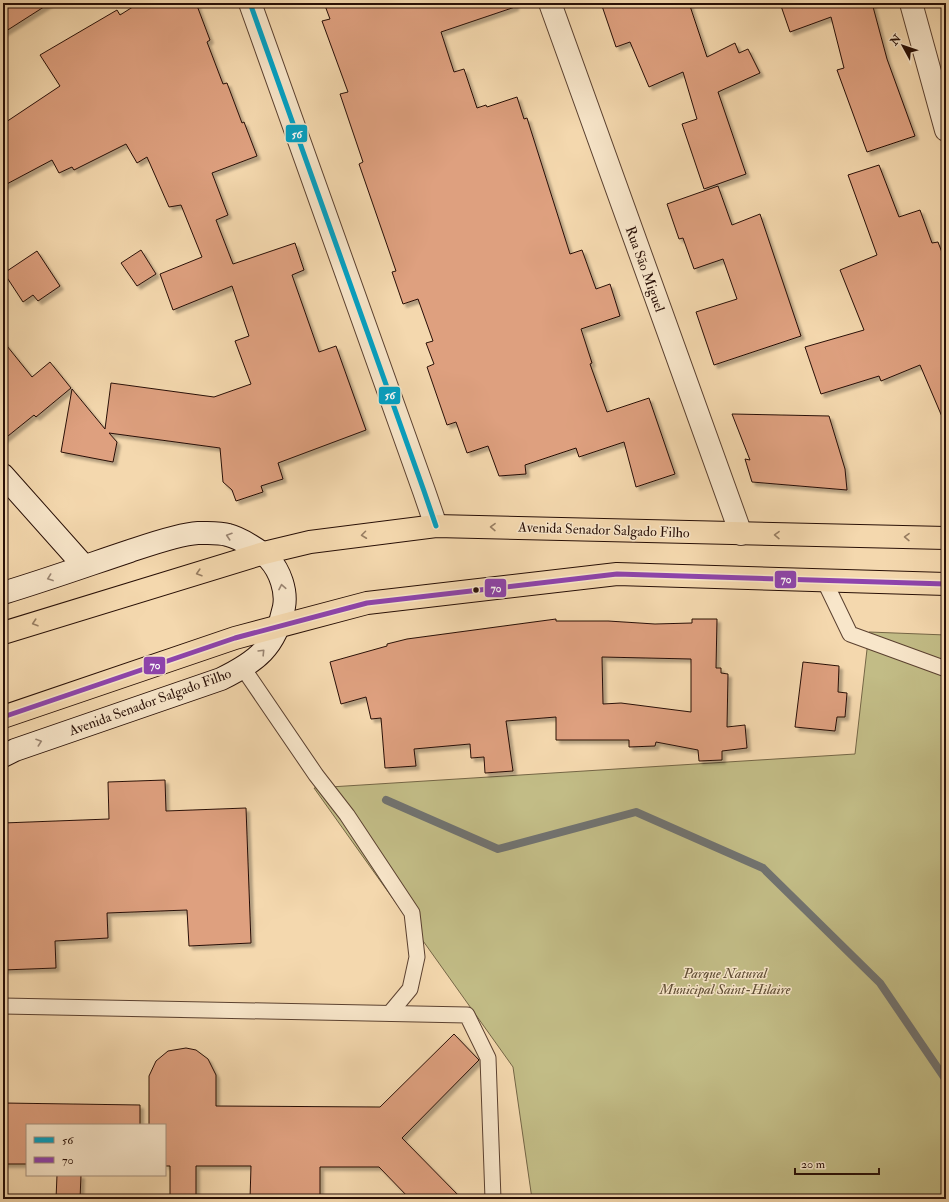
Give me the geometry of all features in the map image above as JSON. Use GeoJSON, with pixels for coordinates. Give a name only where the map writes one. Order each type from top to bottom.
{"type":"FeatureCollection","features":[{"type":"Feature","properties":{"kind":"main road","name":"Avenida Senador Salgado Filho"},"geometry":{"type":"LineString","coordinates":[[3,633],[264,553],[310,542],[436,526],[946,538]]}},
{"type":"Feature","properties":{"kind":"main road"},"geometry":{"type":"LineString","coordinates":[[3,718],[235,638],[367,603],[617,574],[946,584]]}},
{"type":"Feature","properties":{"kind":"street"},"geometry":{"type":"LineString","coordinates":[[250,3],[436,526]]}},
{"type":"Feature","properties":{"kind":"street","name":"Rua São Miguel"},"geometry":{"type":"LineString","coordinates":[[550,3],[741,534]]}},
{"type":"Feature","properties":{"kind":"street"},"geometry":{"type":"LineString","coordinates":[[911,3],[946,130]]}},
{"type":"Feature","properties":{"kind":"street"},"geometry":{"type":"LineString","coordinates":[[3,475],[84,566]]}},
{"type":"Feature","properties":{"kind":"street","name":"Avenida Senador Salgado Filho"},"geometry":{"type":"LineString","coordinates":[[3,593],[151,544],[196,533],[228,535],[264,553],[276,567],[282,584],[285,603],[280,626],[267,647],[249,665],[222,679],[15,750],[3,756]]}},
{"type":"Feature","properties":{"kind":"lane"},"geometry":{"type":"LineString","coordinates":[[824,580],[850,634],[946,669]]}},
{"type":"Feature","properties":{"kind":"lane"},"geometry":{"type":"LineString","coordinates":[[243,668],[316,775],[347,815],[412,913],[417,957],[410,989],[390,1013]]}},
{"type":"Feature","properties":{"kind":"lane"},"geometry":{"type":"LineString","coordinates":[[3,1006],[467,1015],[488,1058],[493,1199]]}},
{"type":"Feature","properties":{"kind":"green space","name":"Parque Natural Municipal Saint-Hilaire"},"geometry":{"type":"Polygon","coordinates":[[[869,632],[946,635],[946,1199],[532,1199],[513,1067],[314,788],[855,754],[869,632]]]}},
{"type":"Feature","properties":{"kind":"building"},"geometry":{"type":"Polygon","coordinates":[[[3,3],[50,3],[3,33],[3,3]]]}},
{"type":"Feature","properties":{"kind":"building"},"geometry":{"type":"Polygon","coordinates":[[[139,3],[196,3],[210,40],[207,42],[223,84],[227,83],[242,123],[244,122],[257,156],[212,173],[228,215],[216,220],[233,264],[295,243],[304,270],[292,275],[319,352],[336,346],[366,430],[278,463],[283,479],[261,486],[263,492],[236,501],[232,490],[223,482],[220,448],[109,433],[117,442],[113,462],[61,452],[72,389],[105,429],[111,383],[214,397],[251,384],[235,341],[249,336],[232,286],[173,310],[160,274],[202,257],[181,205],[169,207],[147,157],[137,163],[126,144],[74,170],[72,167],[59,173],[52,160],[3,186],[3,124],[60,86],[40,55],[117,10],[120,15],[139,3]]]}},
{"type":"Feature","properties":{"kind":"building"},"geometry":{"type":"Polygon","coordinates":[[[324,3],[515,3],[515,7],[441,32],[454,72],[464,69],[477,108],[486,105],[487,107],[517,97],[524,119],[527,118],[570,254],[582,250],[596,289],[610,284],[620,316],[581,329],[592,363],[590,364],[607,412],[649,398],[675,474],[636,487],[624,442],[579,457],[576,448],[525,465],[526,474],[499,476],[488,446],[467,453],[456,422],[447,425],[427,367],[434,364],[426,343],[433,341],[418,299],[403,304],[392,272],[396,271],[359,164],[363,162],[340,94],[348,92],[322,21],[330,19],[324,3]]]}},
{"type":"Feature","properties":{"kind":"building"},"geometry":{"type":"Polygon","coordinates":[[[601,3],[689,3],[707,57],[735,43],[739,53],[748,49],[760,73],[718,92],[746,174],[704,189],[682,124],[697,119],[683,72],[649,87],[630,42],[616,47],[601,3]]]}},
{"type":"Feature","properties":{"kind":"building"},"geometry":{"type":"Polygon","coordinates":[[[780,3],[872,3],[887,59],[915,136],[867,152],[837,70],[844,68],[831,17],[790,32],[780,3]]]}},
{"type":"Feature","properties":{"kind":"building"},"geometry":{"type":"Polygon","coordinates":[[[879,165],[899,217],[920,210],[932,243],[938,242],[946,263],[946,426],[920,365],[881,381],[879,376],[821,394],[805,347],[864,330],[840,270],[877,255],[848,175],[879,165]]]}},
{"type":"Feature","properties":{"kind":"building"},"geometry":{"type":"Polygon","coordinates":[[[718,186],[732,225],[760,214],[801,336],[714,365],[696,312],[737,299],[723,259],[694,269],[683,238],[679,239],[667,204],[718,186]]]}},
{"type":"Feature","properties":{"kind":"building"},"geometry":{"type":"Polygon","coordinates":[[[141,250],[156,274],[137,286],[121,263],[141,250]]]}},
{"type":"Feature","properties":{"kind":"building"},"geometry":{"type":"Polygon","coordinates":[[[37,251],[60,286],[38,301],[33,295],[23,302],[4,273],[37,251]]]}},
{"type":"Feature","properties":{"kind":"building"},"geometry":{"type":"Polygon","coordinates":[[[3,341],[32,377],[50,362],[71,388],[36,417],[34,415],[3,440],[3,341]]]}},
{"type":"Feature","properties":{"kind":"building"},"geometry":{"type":"Polygon","coordinates":[[[732,414],[829,416],[845,469],[847,490],[752,482],[745,459],[750,460],[732,414]]]}},
{"type":"Feature","properties":{"kind":"building"},"geometry":{"type":"Polygon","coordinates":[[[556,619],[556,621],[608,621],[655,624],[692,623],[692,619],[717,619],[716,668],[721,668],[721,673],[728,674],[727,727],[745,725],[747,748],[722,751],[722,760],[699,761],[698,750],[656,742],[655,746],[629,747],[629,740],[556,740],[556,717],[506,721],[513,771],[485,773],[484,757],[471,758],[470,744],[414,749],[416,766],[385,768],[381,718],[371,719],[366,697],[341,704],[330,662],[407,639],[556,619]],[[602,657],[603,704],[621,703],[691,712],[691,659],[602,657]]]}},
{"type":"Feature","properties":{"kind":"building"},"geometry":{"type":"Polygon","coordinates":[[[803,662],[839,666],[838,692],[847,693],[845,717],[837,717],[835,731],[795,727],[803,662]]]}},
{"type":"Feature","properties":{"kind":"building"},"geometry":{"type":"Polygon","coordinates":[[[165,780],[166,811],[246,808],[251,943],[189,946],[187,910],[107,913],[108,938],[55,941],[56,968],[3,970],[3,823],[109,819],[108,782],[165,780]]]}},
{"type":"Feature","properties":{"kind":"building"},"geometry":{"type":"Polygon","coordinates":[[[454,1034],[479,1060],[402,1138],[462,1199],[410,1199],[379,1167],[320,1167],[320,1199],[250,1199],[251,1166],[196,1166],[196,1199],[170,1199],[170,1166],[166,1166],[166,1124],[149,1124],[149,1076],[156,1061],[168,1051],[186,1048],[196,1050],[208,1059],[216,1075],[216,1106],[380,1107],[454,1034]]]}},
{"type":"Feature","properties":{"kind":"building"},"geometry":{"type":"Polygon","coordinates":[[[3,1103],[140,1105],[140,1124],[26,1124],[26,1164],[3,1164],[3,1103]]]}},
{"type":"Feature","properties":{"kind":"building"},"geometry":{"type":"Polygon","coordinates":[[[57,1176],[81,1176],[80,1199],[56,1199],[57,1176]]]}},
{"type":"Feature","properties":{"kind":"waterway"},"geometry":{"type":"LineString","coordinates":[[386,800],[498,849],[636,812],[763,868],[880,983],[946,1080]]}},
{"type":"Feature","properties":{"kind":"transit line","name":"56"},"geometry":{"type":"LineString","coordinates":[[250,3],[436,526]]}},
{"type":"Feature","properties":{"kind":"transit line","name":"70"},"geometry":{"type":"LineString","coordinates":[[3,717],[235,638],[367,603],[617,574],[946,584]]}}]}
